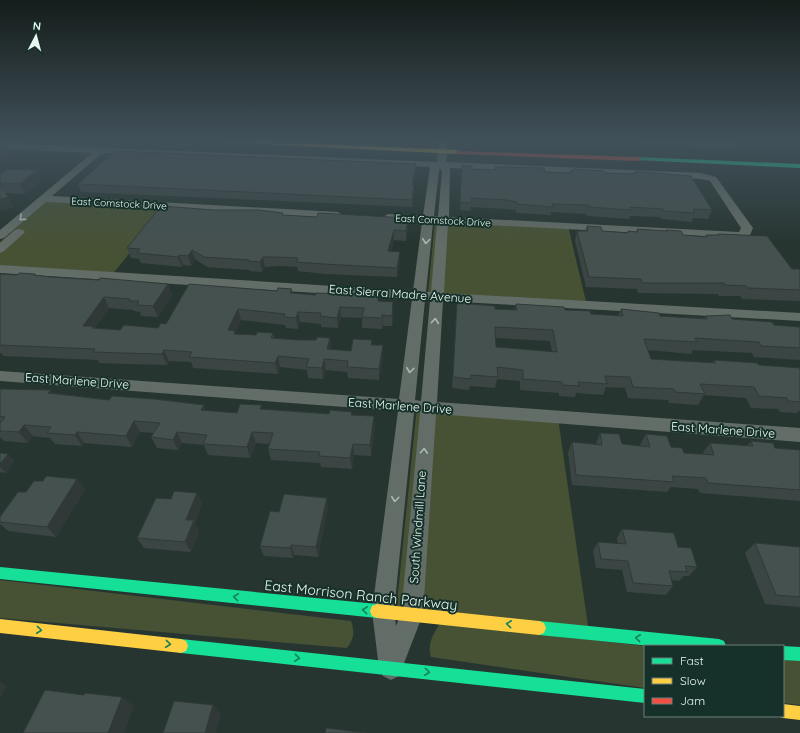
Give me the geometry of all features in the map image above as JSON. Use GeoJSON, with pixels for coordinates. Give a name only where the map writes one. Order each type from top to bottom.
{"type":"FeatureCollection","features":[{"type":"Feature","properties":{"kind":"main road","name":"East Morrison Ranch Parkway"},"geometry":{"type":"LineString","coordinates":[[0,573],[709,645]]}},
{"type":"Feature","properties":{"kind":"main road"},"geometry":{"type":"LineString","coordinates":[[0,626],[644,696]]}},
{"type":"Feature","properties":{"kind":"main road"},"geometry":{"type":"LineString","coordinates":[[784,653],[800,654]]}},
{"type":"Feature","properties":{"kind":"main road"},"geometry":{"type":"LineString","coordinates":[[784,712],[800,713]]}},
{"type":"Feature","properties":{"kind":"street"},"geometry":{"type":"LineString","coordinates":[[0,236],[71,175]]}},
{"type":"Feature","properties":{"kind":"street"},"geometry":{"type":"LineString","coordinates":[[0,250],[84,175]]}},
{"type":"Feature","properties":{"kind":"street","name":"South Windmill Lane"},"geometry":{"type":"LineString","coordinates":[[391,668],[383,611],[420,295],[446,175]]}},
{"type":"Feature","properties":{"kind":"street","name":"East Comstock Drive"},"geometry":{"type":"LineString","coordinates":[[381,217],[739,235],[746,233],[747,228],[713,179],[690,175]]}},
{"type":"Feature","properties":{"kind":"street","name":"East Comstock Drive"},"geometry":{"type":"LineString","coordinates":[[44,199],[349,215]]}},
{"type":"Feature","properties":{"kind":"street","name":"South Windmill Lane"},"geometry":{"type":"LineString","coordinates":[[391,668],[412,614],[437,296],[435,220]]}},
{"type":"Feature","properties":{"kind":"street","name":"East Sierra Madre Avenue"},"geometry":{"type":"LineString","coordinates":[[0,269],[800,317]]}},
{"type":"Feature","properties":{"kind":"street","name":"East Marlene Drive"},"geometry":{"type":"LineString","coordinates":[[0,376],[800,435]]}},
{"type":"Feature","properties":{"kind":"green space"},"geometry":{"type":"Polygon","coordinates":[[[49,199],[168,206],[111,276],[0,269],[0,242],[49,199]]]}},
{"type":"Feature","properties":{"kind":"green space"},"geometry":{"type":"Polygon","coordinates":[[[435,220],[568,226],[587,306],[428,295],[435,220]]]}},
{"type":"Feature","properties":{"kind":"green space"},"geometry":{"type":"Polygon","coordinates":[[[417,407],[558,418],[589,633],[396,613],[417,407]]]}},
{"type":"Feature","properties":{"kind":"green space"},"geometry":{"type":"Polygon","coordinates":[[[0,580],[351,621],[353,635],[347,648],[0,618],[0,580]]]}},
{"type":"Feature","properties":{"kind":"green space"},"geometry":{"type":"Polygon","coordinates":[[[440,623],[644,646],[644,688],[431,657],[430,644],[440,623]]]}},
{"type":"Feature","properties":{"kind":"green space"},"geometry":{"type":"Polygon","coordinates":[[[784,659],[800,661],[800,705],[784,703],[784,659]]]}},
{"type":"Feature","properties":{"kind":"building"},"geometry":{"type":"Polygon","coordinates":[[[0,175],[31,175],[20,184],[0,183],[0,175]]]}},
{"type":"Feature","properties":{"kind":"building"},"geometry":{"type":"Polygon","coordinates":[[[88,175],[414,175],[412,185],[414,185],[412,200],[78,184],[88,175]]]}},
{"type":"Feature","properties":{"kind":"building"},"geometry":{"type":"Polygon","coordinates":[[[461,175],[682,175],[691,176],[712,210],[693,209],[695,213],[630,207],[631,210],[589,207],[589,205],[552,204],[553,207],[517,204],[517,202],[506,200],[472,198],[471,203],[460,202],[461,175]]]}},
{"type":"Feature","properties":{"kind":"building"},"geometry":{"type":"Polygon","coordinates":[[[0,184],[8,197],[0,199],[0,184]]]}},
{"type":"Feature","properties":{"kind":"building"},"geometry":{"type":"Polygon","coordinates":[[[161,206],[214,210],[259,210],[283,213],[282,215],[317,217],[318,213],[408,218],[406,231],[394,230],[388,251],[400,252],[397,268],[296,262],[298,258],[277,257],[263,257],[260,262],[248,261],[249,260],[204,257],[192,250],[188,256],[179,255],[178,257],[137,253],[140,249],[127,248],[161,206]]]}},
{"type":"Feature","properties":{"kind":"building"},"geometry":{"type":"Polygon","coordinates":[[[587,226],[601,227],[602,231],[628,233],[628,231],[638,232],[637,229],[681,231],[683,235],[707,237],[706,235],[719,235],[718,234],[767,236],[792,269],[800,269],[800,290],[748,288],[746,286],[725,285],[724,283],[642,283],[641,279],[589,277],[577,231],[588,231],[587,226]]]}},
{"type":"Feature","properties":{"kind":"building"},"geometry":{"type":"Polygon","coordinates":[[[19,273],[50,277],[99,280],[100,278],[168,284],[153,306],[137,305],[139,301],[129,301],[130,299],[104,297],[83,326],[93,326],[92,328],[120,330],[124,325],[158,328],[161,323],[166,324],[189,284],[277,291],[278,288],[292,289],[290,293],[316,295],[316,293],[379,295],[378,301],[393,302],[392,316],[382,315],[382,318],[362,317],[364,308],[340,307],[337,318],[320,316],[321,313],[298,312],[296,318],[284,317],[285,314],[238,309],[228,330],[235,331],[234,334],[256,335],[257,332],[273,333],[271,338],[316,340],[317,337],[330,338],[327,349],[351,351],[353,339],[372,340],[371,345],[383,345],[379,369],[347,367],[348,361],[324,359],[322,368],[306,367],[309,359],[278,356],[275,363],[189,357],[192,352],[164,350],[162,354],[123,353],[93,352],[95,349],[0,345],[0,274],[17,275],[19,273]]]}},
{"type":"Feature","properties":{"kind":"building"},"geometry":{"type":"Polygon","coordinates":[[[457,301],[470,302],[470,304],[495,306],[495,309],[517,310],[516,304],[564,307],[565,310],[590,311],[591,314],[623,316],[621,309],[659,313],[660,316],[707,319],[706,316],[730,315],[732,319],[772,322],[774,325],[800,327],[800,348],[761,346],[759,342],[695,338],[697,342],[644,339],[651,359],[716,363],[714,360],[800,368],[800,402],[788,401],[787,398],[759,396],[754,387],[700,384],[705,394],[675,392],[674,389],[633,387],[630,377],[605,376],[607,384],[578,382],[579,386],[563,385],[562,382],[523,379],[523,370],[497,367],[498,377],[471,375],[471,379],[453,377],[457,301]],[[495,327],[496,347],[557,352],[553,330],[495,327]]]}},
{"type":"Feature","properties":{"kind":"building"},"geometry":{"type":"Polygon","coordinates":[[[0,389],[51,390],[48,393],[109,400],[112,396],[154,399],[204,405],[201,410],[237,413],[240,404],[262,405],[260,409],[329,414],[330,410],[352,412],[351,415],[374,416],[370,445],[353,444],[350,458],[319,456],[320,452],[268,449],[273,433],[252,432],[247,447],[203,444],[207,435],[177,432],[173,440],[151,437],[160,423],[134,421],[126,436],[77,432],[75,435],[47,433],[51,427],[24,425],[19,432],[0,431],[0,423],[5,417],[0,416],[0,389]]]}},
{"type":"Feature","properties":{"kind":"building"},"geometry":{"type":"Polygon","coordinates":[[[600,433],[619,434],[622,444],[650,447],[646,434],[667,436],[671,447],[682,448],[684,453],[714,455],[710,443],[753,446],[751,441],[773,443],[775,448],[800,450],[800,490],[708,483],[706,478],[672,476],[674,482],[576,475],[572,442],[602,445],[600,433]]]}},
{"type":"Feature","properties":{"kind":"building"},"geometry":{"type":"Polygon","coordinates":[[[0,453],[8,454],[0,464],[0,453]]]}},
{"type":"Feature","properties":{"kind":"building"},"geometry":{"type":"Polygon","coordinates":[[[46,476],[77,479],[47,527],[0,522],[0,517],[18,492],[26,492],[34,481],[43,481],[46,476]]]}},
{"type":"Feature","properties":{"kind":"building"},"geometry":{"type":"Polygon","coordinates":[[[174,491],[197,493],[186,520],[194,520],[185,542],[137,538],[156,498],[171,499],[174,491]]]}},
{"type":"Feature","properties":{"kind":"building"},"geometry":{"type":"Polygon","coordinates":[[[284,494],[327,498],[316,547],[291,545],[290,548],[260,546],[270,511],[279,512],[284,494]]]}},
{"type":"Feature","properties":{"kind":"building"},"geometry":{"type":"Polygon","coordinates":[[[622,529],[674,533],[678,547],[691,548],[697,567],[685,566],[687,572],[669,571],[673,586],[633,583],[628,561],[601,559],[598,542],[626,544],[622,529]]]}},
{"type":"Feature","properties":{"kind":"building"},"geometry":{"type":"Polygon","coordinates":[[[755,543],[800,547],[800,597],[776,595],[755,543]]]}},
{"type":"Feature","properties":{"kind":"building"},"geometry":{"type":"Polygon","coordinates":[[[45,690],[84,695],[85,693],[122,697],[108,733],[23,733],[45,690]]]}},
{"type":"Feature","properties":{"kind":"building"},"geometry":{"type":"Polygon","coordinates":[[[174,701],[213,705],[205,733],[163,733],[174,701]]]}},
{"type":"Feature","properties":{"kind":"building"},"geometry":{"type":"Polygon","coordinates":[[[326,728],[366,733],[325,733],[326,728]]]}},
{"type":"Feature","properties":{"kind":"traffic: fast"},"geometry":{"type":"LineString","coordinates":[[0,573],[377,611]]}},
{"type":"Feature","properties":{"kind":"traffic: fast"},"geometry":{"type":"LineString","coordinates":[[539,628],[709,645]]}},
{"type":"Feature","properties":{"kind":"traffic: fast"},"geometry":{"type":"LineString","coordinates":[[181,646],[644,696]]}},
{"type":"Feature","properties":{"kind":"traffic: fast"},"geometry":{"type":"LineString","coordinates":[[784,653],[800,654]]}},
{"type":"Feature","properties":{"kind":"traffic: slow"},"geometry":{"type":"LineString","coordinates":[[377,611],[539,628]]}},
{"type":"Feature","properties":{"kind":"traffic: slow"},"geometry":{"type":"LineString","coordinates":[[0,626],[181,646]]}},
{"type":"Feature","properties":{"kind":"traffic: slow"},"geometry":{"type":"LineString","coordinates":[[784,711],[800,713]]}}]}
